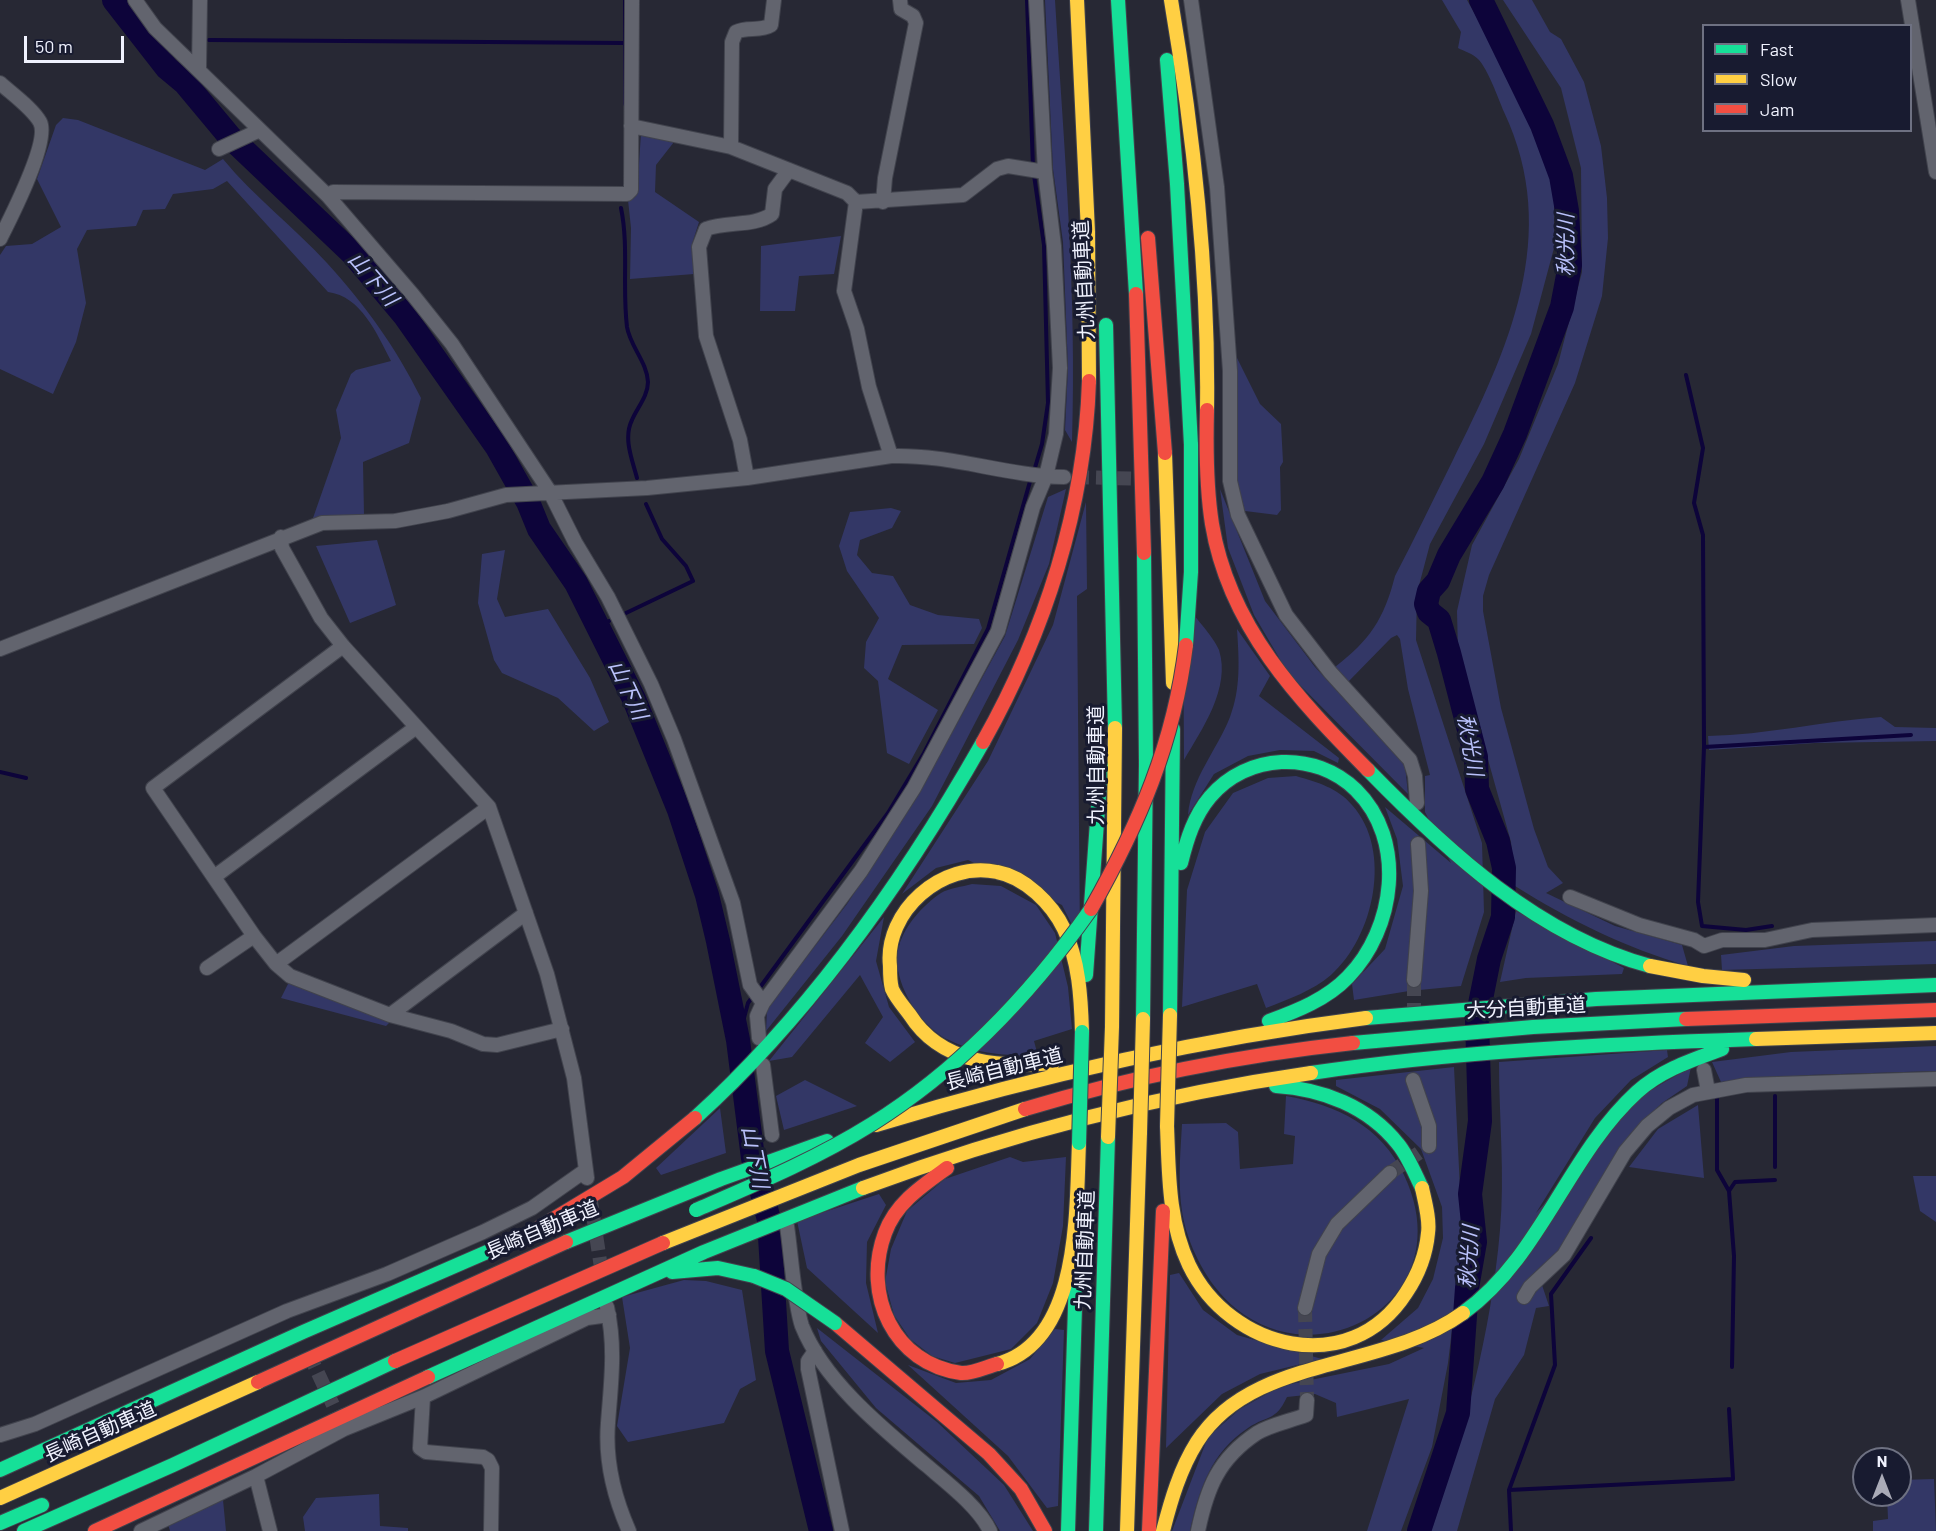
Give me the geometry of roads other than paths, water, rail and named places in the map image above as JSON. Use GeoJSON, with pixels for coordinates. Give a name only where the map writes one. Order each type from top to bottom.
{"type":"FeatureCollection","features":[{"type":"Feature","properties":{"kind":"highway"},"geometry":{"type":"LineString","coordinates":[[540,1227],[646,1161],[759,1062],[854,938],[949,799],[1021,667],[1057,575],[1082,463],[1090,363],[1085,154],[1077,0]]}},
{"type":"Feature","properties":{"kind":"highway","name":"九州自動車道"},"geometry":{"type":"LineString","coordinates":[[1086,0],[1102,251]]}},
{"type":"Feature","properties":{"kind":"highway"},"geometry":{"type":"LineString","coordinates":[[1118,0],[1131,215],[1144,510],[1148,760],[1140,1132],[1126,1531]]}},
{"type":"Feature","properties":{"kind":"highway"},"geometry":{"type":"LineString","coordinates":[[691,1212],[745,1189],[847,1137],[893,1111],[933,1082],[1011,1012],[1046,973],[1112,877],[1142,811],[1162,755],[1177,699],[1190,597],[1191,445],[1177,184],[1161,0]]}},
{"type":"Feature","properties":{"kind":"highway"},"geometry":{"type":"LineString","coordinates":[[1172,0],[1198,170],[1207,326],[1210,498],[1217,548],[1224,572],[1244,620],[1290,688],[1380,783],[1448,846],[1557,927],[1585,942],[1635,961],[1677,972],[1710,977],[1772,981],[1936,976]]}},
{"type":"Feature","properties":{"kind":"highway"},"geometry":{"type":"LineString","coordinates":[[1119,17],[1155,294],[1166,448],[1173,646],[1170,1016],[1149,1531]]}},
{"type":"Feature","properties":{"kind":"highway","name":"九州自動車道"},"geometry":{"type":"LineString","coordinates":[[1096,1531],[1112,1027],[1116,778],[1113,514],[1105,310]]}},
{"type":"Feature","properties":{"kind":"highway"},"geometry":{"type":"LineString","coordinates":[[1068,1531],[1082,1032],[1103,739],[1106,587],[1113,514]]}},
{"type":"Feature","properties":{"kind":"highway"},"geometry":{"type":"LineString","coordinates":[[1170,1016],[1180,865],[1194,821],[1215,790],[1244,769],[1278,761],[1315,764],[1346,780],[1357,791],[1376,819],[1388,855],[1389,895],[1385,914],[1370,950],[1346,979],[1312,1003],[1254,1026],[1192,1045]]}},
{"type":"Feature","properties":{"kind":"highway"},"geometry":{"type":"LineString","coordinates":[[1082,1032],[1078,982],[1071,946],[1055,913],[1033,889],[1004,874],[974,870],[958,872],[926,886],[903,910],[890,941],[889,958],[895,993],[908,1015],[927,1037],[957,1055],[974,1062],[1013,1066],[1064,1062],[1341,1012],[1442,1005]]}},
{"type":"Feature","properties":{"kind":"highway","name":"大分自動車道"},"geometry":{"type":"LineString","coordinates":[[1123,1060],[1192,1045],[1442,1005],[1936,985]]}},
{"type":"Feature","properties":{"kind":"highway","name":"大分自動車道"},"geometry":{"type":"LineString","coordinates":[[24,1531],[490,1317],[720,1219],[945,1134],[1123,1083],[1254,1057],[1351,1042],[1440,1033],[1525,1027],[1936,1010]]}},
{"type":"Feature","properties":{"kind":"highway"},"geometry":{"type":"LineString","coordinates":[[95,1531],[578,1306],[724,1241],[783,1223],[897,1175],[1005,1140],[1115,1110],[1210,1089],[1312,1071],[1441,1056],[1522,1049],[1936,1033]]}},
{"type":"Feature","properties":{"kind":"highway"},"geometry":{"type":"LineString","coordinates":[[1163,1531],[1173,1491],[1187,1456],[1210,1423],[1239,1398],[1275,1380],[1388,1352],[1430,1335],[1475,1304],[1504,1274],[1533,1236],[1605,1125],[1631,1096],[1660,1073],[1696,1056],[1736,1046],[1837,1036]]}},
{"type":"Feature","properties":{"kind":"highway","name":"長崎自動車道"},"geometry":{"type":"LineString","coordinates":[[0,1496],[488,1274],[714,1175],[925,1104],[1123,1060]]}},
{"type":"Feature","properties":{"kind":"highway"},"geometry":{"type":"LineString","coordinates":[[1005,1140],[1221,1092],[1272,1086],[1312,1090],[1339,1100],[1379,1124],[1403,1151],[1416,1172],[1425,1196],[1429,1244],[1426,1260],[1412,1291],[1389,1316],[1375,1327],[1339,1343],[1313,1346],[1284,1344],[1246,1329],[1214,1303],[1201,1288],[1183,1252],[1173,1212],[1167,1126]]}},
{"type":"Feature","properties":{"kind":"highway"},"geometry":{"type":"LineString","coordinates":[[1079,1143],[1072,1236],[1066,1278],[1046,1327],[1025,1350],[985,1370],[970,1372],[939,1368],[912,1354],[892,1332],[885,1318],[877,1283],[878,1264],[885,1230],[902,1202],[928,1179],[963,1161],[1010,1145],[1210,1089]]}},
{"type":"Feature","properties":{"kind":"highway"},"geometry":{"type":"LineString","coordinates":[[670,1184],[714,1175]]}},
{"type":"Feature","properties":{"kind":"highway"},"geometry":{"type":"LineString","coordinates":[[0,1470],[299,1329],[540,1227],[605,1206]]}},
{"type":"Feature","properties":{"kind":"highway"},"geometry":{"type":"LineString","coordinates":[[578,1306],[639,1282],[678,1270],[718,1268],[754,1276],[786,1289],[835,1323],[989,1454],[1021,1489],[1045,1531]]}},
{"type":"Feature","properties":{"kind":"highway"},"geometry":{"type":"LineString","coordinates":[[35,1531],[123,1494],[324,1402],[533,1328]]}},
{"type":"Feature","properties":{"kind":"highway"},"geometry":{"type":"LineString","coordinates":[[0,1496],[299,1329]]}},
{"type":"Feature","properties":{"kind":"highway"},"geometry":{"type":"LineString","coordinates":[[0,1523],[52,1501]]}},
{"type":"Feature","properties":{"kind":"street"},"geometry":{"type":"LineString","coordinates":[[135,0],[155,28],[258,131],[328,196],[452,344],[608,597],[651,684],[674,739],[733,903],[750,985],[763,1003]]}},
{"type":"Feature","properties":{"kind":"street"},"geometry":{"type":"LineString","coordinates":[[199,70],[200,0]]}},
{"type":"Feature","properties":{"kind":"street"},"geometry":{"type":"LineString","coordinates":[[328,196],[333,192],[627,194],[631,190],[632,0]]}},
{"type":"Feature","properties":{"kind":"street"},"geometry":{"type":"LineString","coordinates":[[732,147],[732,42],[736,32],[742,28],[766,28],[771,25],[774,0]]}},
{"type":"Feature","properties":{"kind":"street"},"geometry":{"type":"LineString","coordinates":[[883,202],[885,178],[916,23],[913,16],[902,9],[900,0]]}},
{"type":"Feature","properties":{"kind":"street"},"geometry":{"type":"LineString","coordinates":[[759,1038],[757,1016],[763,1003],[861,871],[931,757],[998,631],[1033,507],[1036,475],[1056,434],[1060,368],[1054,246],[1045,172],[1036,0]]}},
{"type":"Feature","properties":{"kind":"street"},"geometry":{"type":"LineString","coordinates":[[1191,0],[1217,187],[1230,371],[1225,481],[1243,526],[1286,615],[1330,672],[1410,760],[1415,776],[1417,802]]}},
{"type":"Feature","properties":{"kind":"street"},"geometry":{"type":"LineString","coordinates":[[1908,0],[1912,24]]}},
{"type":"Feature","properties":{"kind":"street"},"geometry":{"type":"LineString","coordinates":[[1912,25],[1936,172]]}},
{"type":"Feature","properties":{"kind":"street"},"geometry":{"type":"LineString","coordinates":[[0,82],[40,121],[44,133],[22,197],[0,239]]}},
{"type":"Feature","properties":{"kind":"street"},"geometry":{"type":"LineString","coordinates":[[631,126],[732,147],[847,193],[856,202],[963,195],[997,169],[1008,166],[1026,171],[1045,172]]}},
{"type":"Feature","properties":{"kind":"street"},"geometry":{"type":"LineString","coordinates":[[222,148],[258,131]]}},
{"type":"Feature","properties":{"kind":"street"},"geometry":{"type":"LineString","coordinates":[[747,478],[740,440],[706,336],[699,247],[706,229],[721,223],[763,221],[772,214],[775,189],[789,170]]}},
{"type":"Feature","properties":{"kind":"street"},"geometry":{"type":"LineString","coordinates":[[856,202],[844,291],[857,329],[869,387],[891,456]]}},
{"type":"Feature","properties":{"kind":"street"},"geometry":{"type":"LineString","coordinates":[[0,649],[281,537],[322,523],[394,521],[448,511],[506,495],[646,488],[747,478],[891,456],[915,456],[1036,475],[1064,477]]}},
{"type":"Feature","properties":{"kind":"street"},"geometry":{"type":"LineString","coordinates":[[0,1435],[35,1424],[287,1311],[387,1274],[483,1232],[532,1208],[586,1174],[574,1078],[547,974],[489,807],[415,728],[321,618],[282,548],[281,537]]}},
{"type":"Feature","properties":{"kind":"street"},"geometry":{"type":"LineString","coordinates":[[343,646],[153,788],[254,936],[276,964],[290,976],[390,1015],[451,1031],[483,1044],[497,1045],[561,1029]]}},
{"type":"Feature","properties":{"kind":"street"},"geometry":{"type":"LineString","coordinates":[[214,877],[415,728]]}},
{"type":"Feature","properties":{"kind":"street"},"geometry":{"type":"LineString","coordinates":[[276,964],[489,807]]}},
{"type":"Feature","properties":{"kind":"street"},"geometry":{"type":"LineString","coordinates":[[1414,981],[1421,891],[1418,844]]}},
{"type":"Feature","properties":{"kind":"street"},"geometry":{"type":"LineString","coordinates":[[1570,897],[1639,925],[1694,940],[1704,946],[1722,940],[1765,940],[1812,930],[1936,926]]}},
{"type":"Feature","properties":{"kind":"street"},"geometry":{"type":"LineString","coordinates":[[390,1015],[526,913]]}},
{"type":"Feature","properties":{"kind":"street"},"geometry":{"type":"LineString","coordinates":[[207,968],[254,936]]}},
{"type":"Feature","properties":{"kind":"street"},"geometry":{"type":"LineString","coordinates":[[1700,960],[1704,946]]}},
{"type":"Feature","properties":{"kind":"street"},"geometry":{"type":"LineString","coordinates":[[759,1062],[772,1135]]}},
{"type":"Feature","properties":{"kind":"street"},"geometry":{"type":"LineString","coordinates":[[1704,1070],[1707,1091]]}},
{"type":"Feature","properties":{"kind":"street"},"geometry":{"type":"LineString","coordinates":[[1524,1297],[1530,1287],[1564,1255],[1625,1152],[1647,1126],[1669,1108],[1693,1095],[1746,1085],[1936,1079]]}},
{"type":"Feature","properties":{"kind":"street"},"geometry":{"type":"LineString","coordinates":[[1413,1080],[1429,1126],[1429,1146]]}},
{"type":"Feature","properties":{"kind":"street"},"geometry":{"type":"LineString","coordinates":[[1305,1308],[1319,1254],[1337,1224],[1390,1173]]}},
{"type":"Feature","properties":{"kind":"street"},"geometry":{"type":"LineString","coordinates":[[783,1223],[802,1324],[815,1351],[849,1394],[876,1422],[962,1496],[990,1531]]}},
{"type":"Feature","properties":{"kind":"street"},"geometry":{"type":"LineString","coordinates":[[287,1311],[299,1329]]}},
{"type":"Feature","properties":{"kind":"street"},"geometry":{"type":"LineString","coordinates":[[141,1531],[256,1476],[343,1427],[423,1396],[586,1318],[608,1311],[614,1347],[608,1442],[611,1475],[629,1531]]}},
{"type":"Feature","properties":{"kind":"street"},"geometry":{"type":"LineString","coordinates":[[815,1351],[808,1361],[807,1369],[842,1531]]}},
{"type":"Feature","properties":{"kind":"street"},"geometry":{"type":"LineString","coordinates":[[423,1396],[420,1448],[426,1452],[483,1457],[488,1460],[492,1468],[490,1531]]}},
{"type":"Feature","properties":{"kind":"street"},"geometry":{"type":"LineString","coordinates":[[1198,1531],[1206,1493],[1227,1459],[1258,1432],[1306,1415],[1307,1400]]}},
{"type":"Feature","properties":{"kind":"street"},"geometry":{"type":"LineString","coordinates":[[256,1476],[270,1531]]}},
{"type":"Feature","properties":{"kind":"waterway","name":"山下川"},"geometry":{"type":"LineString","coordinates":[[114,0],[167,68],[185,83],[230,137],[353,254],[405,316],[497,447],[528,502],[539,529],[576,583],[634,699],[679,810],[707,895],[718,941],[738,1040],[753,1158],[769,1220],[777,1351],[821,1531]]}},
{"type":"Feature","properties":{"kind":"waterway"},"geometry":{"type":"LineString","coordinates":[[625,0],[625,104]]}},
{"type":"Feature","properties":{"kind":"waterway"},"geometry":{"type":"LineString","coordinates":[[1027,0],[1033,167]]}},
{"type":"Feature","properties":{"kind":"waterway","name":"秋光川"},"geometry":{"type":"LineString","coordinates":[[1419,1531],[1458,1413],[1467,1288],[1475,1242],[1470,1194],[1480,1121],[1477,1019],[1489,959],[1503,917],[1504,868],[1498,841],[1477,789],[1476,757],[1449,653],[1439,620],[1429,612],[1426,604],[1429,591],[1438,581],[1449,555],[1493,482],[1515,434],[1562,307],[1570,265],[1567,211],[1561,176],[1542,125],[1481,0]]}},
{"type":"Feature","properties":{"kind":"waterway"},"geometry":{"type":"LineString","coordinates":[[209,40],[625,43]]}},
{"type":"Feature","properties":{"kind":"waterway"},"geometry":{"type":"LineString","coordinates":[[1034,175],[1044,245],[1048,403],[1042,444],[1034,471]]}},
{"type":"Feature","properties":{"kind":"waterway"},"geometry":{"type":"LineString","coordinates":[[621,208],[625,237],[627,327],[631,341],[645,368],[648,382],[628,434],[629,449],[637,478]]}},
{"type":"Feature","properties":{"kind":"waterway"},"geometry":{"type":"LineString","coordinates":[[1686,375],[1703,448],[1694,503],[1703,535],[1704,747],[1698,902],[1702,926],[1746,930],[1772,926]]}},
{"type":"Feature","properties":{"kind":"waterway"},"geometry":{"type":"LineString","coordinates":[[758,990],[888,813],[924,753],[988,629],[1031,478]]}},
{"type":"Feature","properties":{"kind":"waterway"},"geometry":{"type":"LineString","coordinates":[[626,613],[693,581],[686,566],[662,539],[646,504]]}},
{"type":"Feature","properties":{"kind":"waterway"},"geometry":{"type":"LineString","coordinates":[[597,628],[609,621]]}},
{"type":"Feature","properties":{"kind":"waterway"},"geometry":{"type":"LineString","coordinates":[[1704,747],[1911,735]]}},
{"type":"Feature","properties":{"kind":"waterway"},"geometry":{"type":"LineString","coordinates":[[0,772],[26,778]]}},
{"type":"Feature","properties":{"kind":"waterway"},"geometry":{"type":"LineString","coordinates":[[738,1040],[748,1003],[753,996]]}},
{"type":"Feature","properties":{"kind":"waterway"},"geometry":{"type":"LineString","coordinates":[[1775,1096],[1775,1167]]}},
{"type":"Feature","properties":{"kind":"waterway"},"geometry":{"type":"LineString","coordinates":[[1717,1099],[1717,1170],[1729,1191],[1734,1256],[1732,1367]]}},
{"type":"Feature","properties":{"kind":"waterway"},"geometry":{"type":"LineString","coordinates":[[1729,1191],[1735,1182],[1775,1180]]}},
{"type":"Feature","properties":{"kind":"waterway"},"geometry":{"type":"LineString","coordinates":[[1509,1490],[1555,1365],[1551,1294],[1591,1238]]}},
{"type":"Feature","properties":{"kind":"waterway"},"geometry":{"type":"LineString","coordinates":[[1511,1531],[1509,1490],[1733,1479],[1729,1409]]}},
{"type":"Feature","properties":{"kind":"tunnel"},"geometry":{"type":"LineString","coordinates":[[1075,477],[1146,479]]}},
{"type":"Feature","properties":{"kind":"tunnel"},"geometry":{"type":"LineString","coordinates":[[1414,980],[1414,1017]]}},
{"type":"Feature","properties":{"kind":"tunnel"},"geometry":{"type":"LineString","coordinates":[[1390,1173],[1429,1146]]}},
{"type":"Feature","properties":{"kind":"tunnel"},"geometry":{"type":"LineString","coordinates":[[590,1195],[602,1274]]}},
{"type":"Feature","properties":{"kind":"tunnel"},"geometry":{"type":"LineString","coordinates":[[1305,1308],[1307,1400]]}},
{"type":"Feature","properties":{"kind":"tunnel"},"geometry":{"type":"LineString","coordinates":[[309,1354],[342,1424]]}}]}
